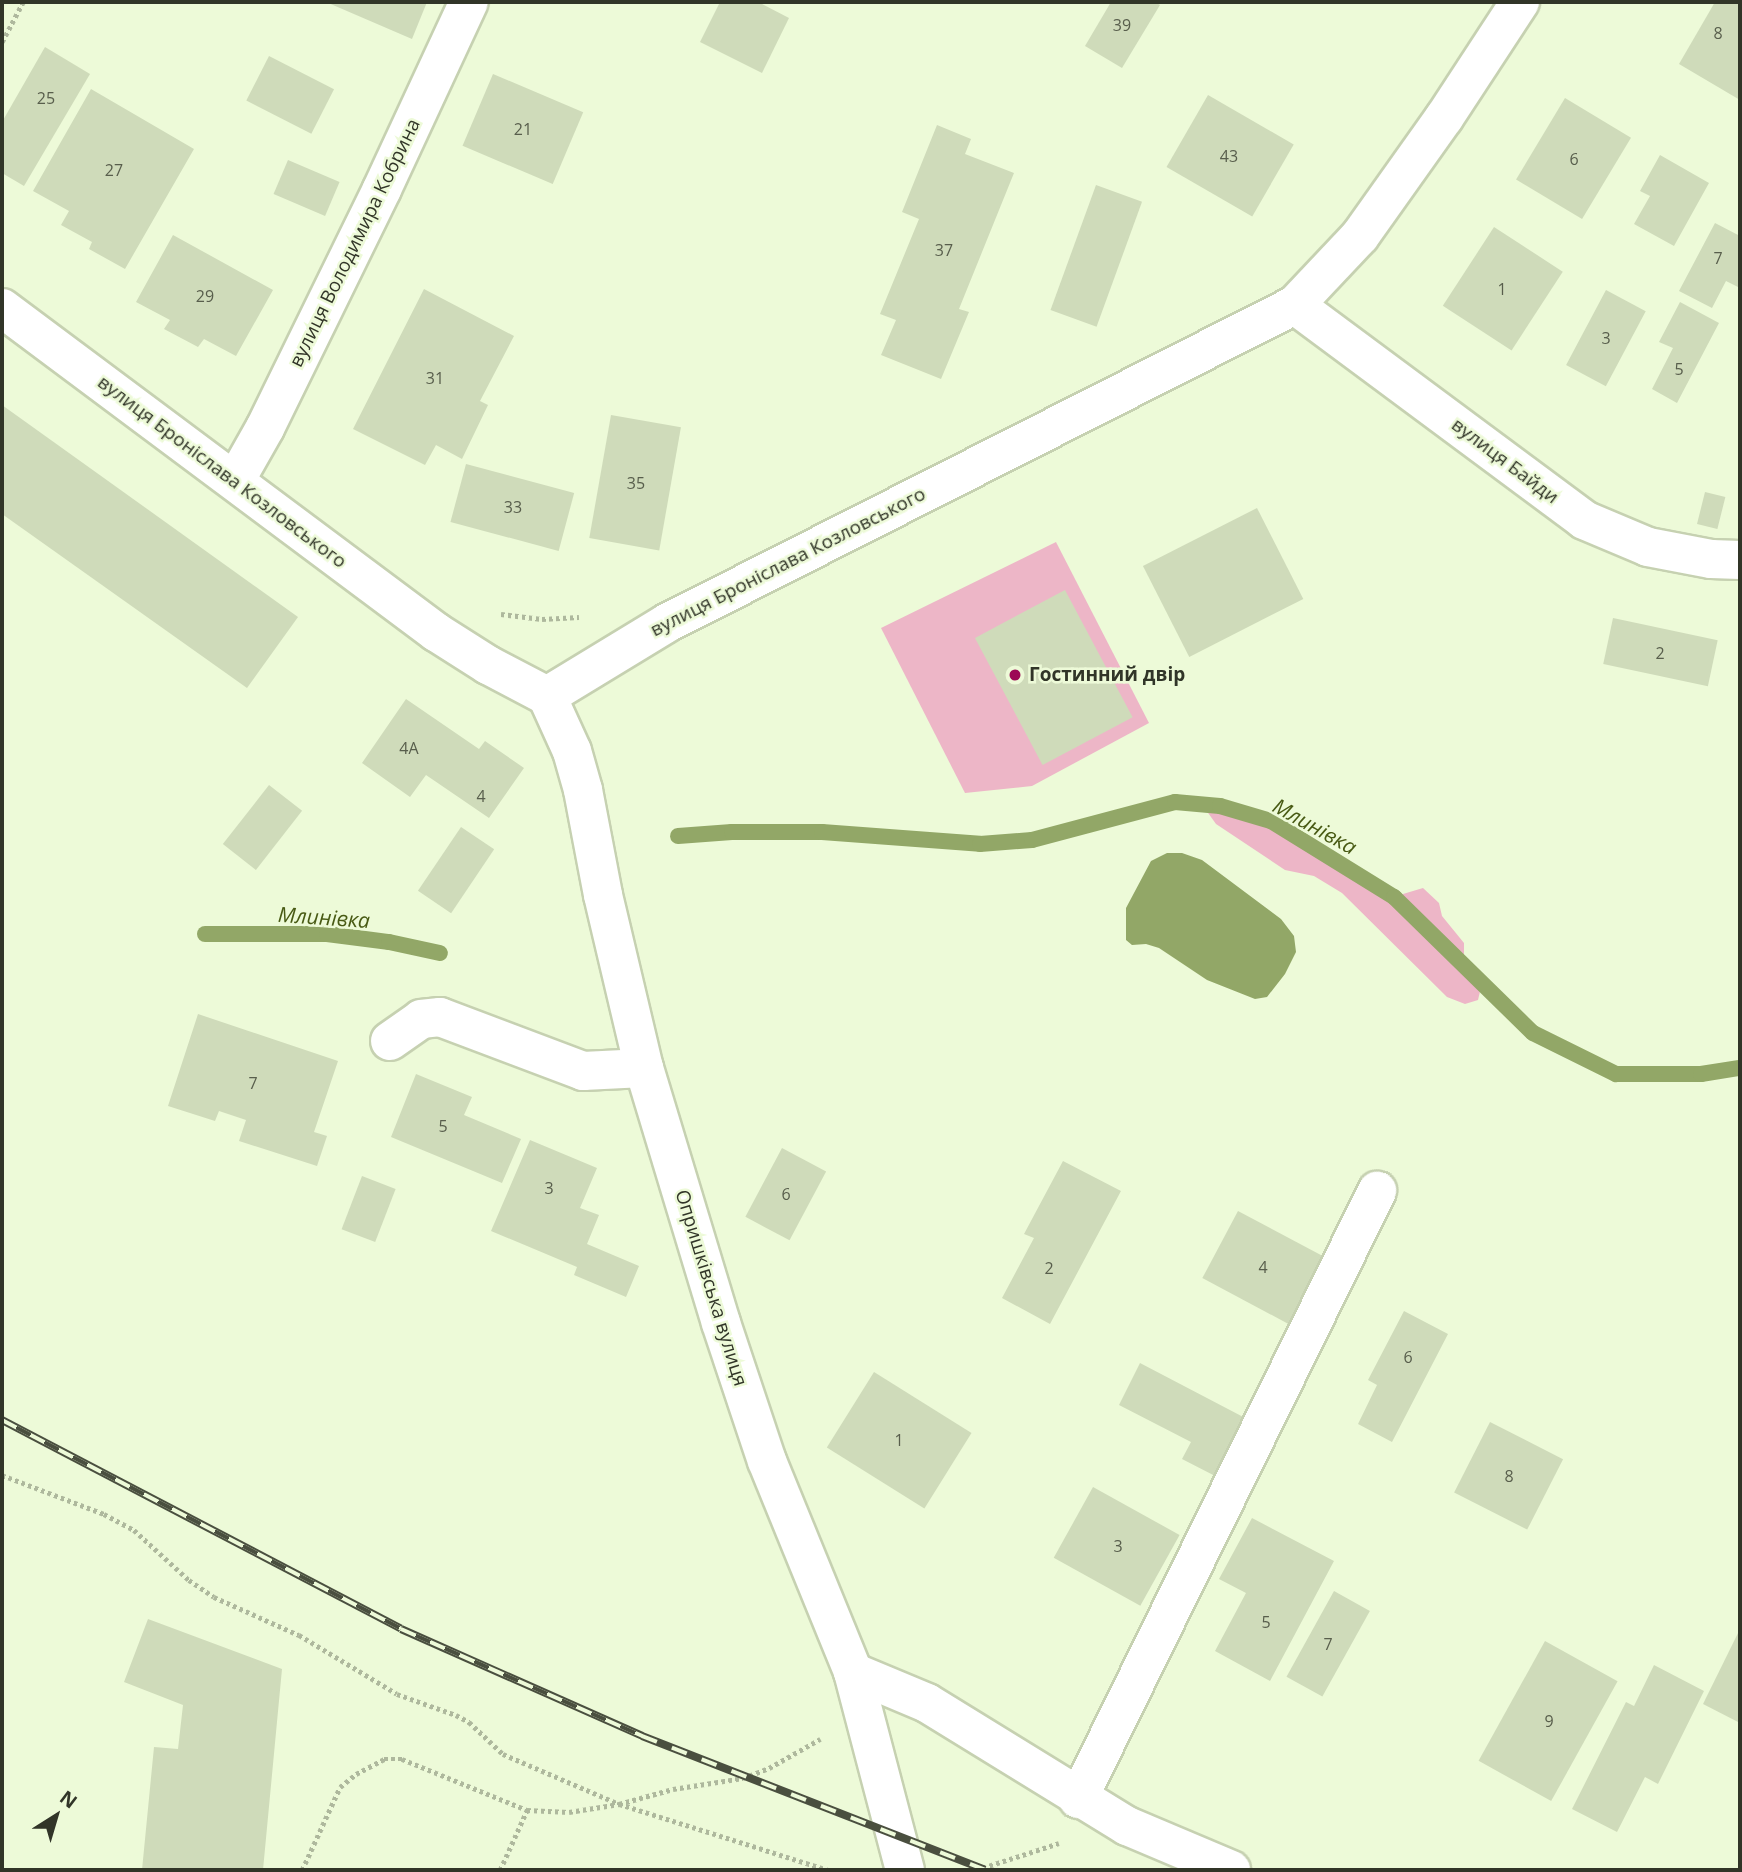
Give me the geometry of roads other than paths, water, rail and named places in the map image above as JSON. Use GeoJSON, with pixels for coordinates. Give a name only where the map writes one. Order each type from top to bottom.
{"type":"FeatureCollection","features":[{"type":"Feature","properties":{"kind":"street","name":"вулиця Володимира Кобрина"},"geometry":{"type":"LineString","coordinates":[[235,481],[265,428],[382,190],[469,2]]}},
{"type":"Feature","properties":{"kind":"street","name":"вулиця Броніслава Козловського"},"geometry":{"type":"LineString","coordinates":[[2,308],[436,632],[488,666],[547,696],[667,623],[1295,305],[1360,236],[1444,118],[1520,2]]}},
{"type":"Feature","properties":{"kind":"street","name":"вулиця Байди"},"geometry":{"type":"LineString","coordinates":[[1295,305],[1584,520],[1648,547],[1711,559],[1740,560]]}},
{"type":"Feature","properties":{"kind":"street","name":"Опришківська вулиця"},"geometry":{"type":"LineString","coordinates":[[547,696],[572,751],[583,790],[603,895],[644,1068],[721,1323],[767,1461],[853,1672],[905,1870]]}},
{"type":"Feature","properties":{"kind":"street"},"geometry":{"type":"LineString","coordinates":[[390,1041],[421,1019],[440,1017],[583,1071],[644,1068]]}},
{"type":"Feature","properties":{"kind":"street"},"geometry":{"type":"LineString","coordinates":[[1078,1799],[1377,1191]]}},
{"type":"Feature","properties":{"kind":"street"},"geometry":{"type":"LineString","coordinates":[[853,1672],[928,1703],[1078,1799],[1127,1826],[1231,1870]]}},
{"type":"Feature","properties":{"kind":"waterway","name":"Млинівка"},"geometry":{"type":"LineString","coordinates":[[678,836],[732,832],[822,832],[980,844],[1032,840],[1175,802],[1220,806],[1271,821],[1394,897],[1533,1033],[1616,1074],[1701,1074],[1740,1068]]}},
{"type":"Feature","properties":{"kind":"waterway","name":"Млинівка"},"geometry":{"type":"LineString","coordinates":[[205,934],[327,934],[389,942],[440,953]]}},
{"type":"Feature","properties":{"kind":"railway"},"geometry":{"type":"LineString","coordinates":[[2,1420],[401,1629],[642,1736],[985,1870]]}},
{"type":"Feature","properties":{"kind":"place","name":"Гостинний двір"},"geometry":{"type":"Point","coordinates":[1015,675]}}]}
